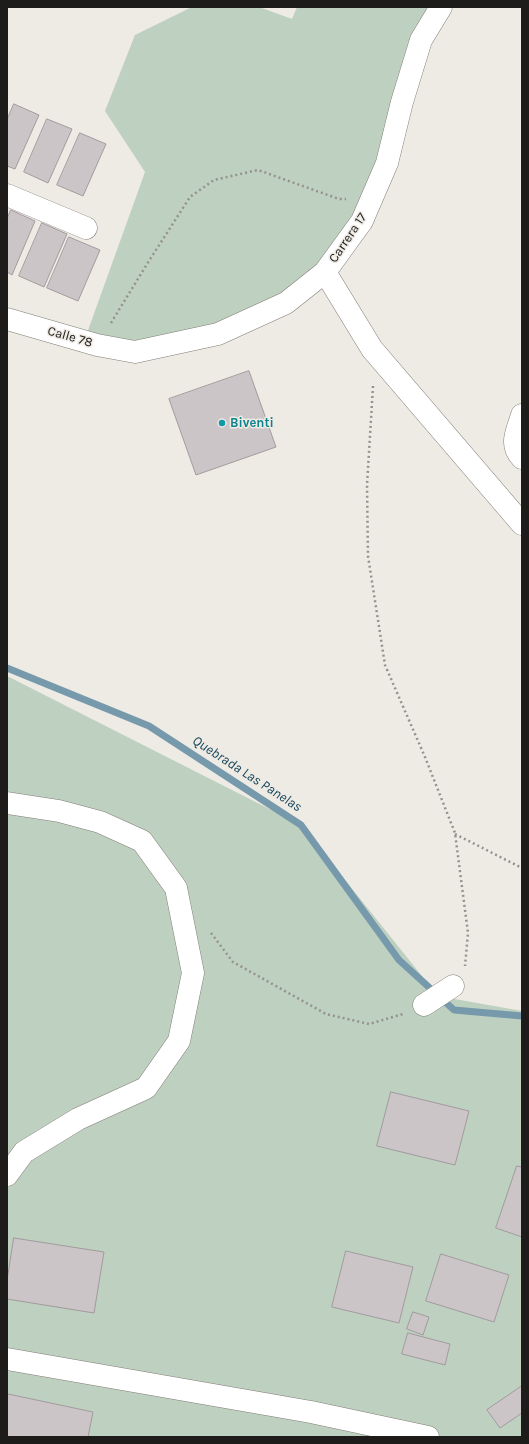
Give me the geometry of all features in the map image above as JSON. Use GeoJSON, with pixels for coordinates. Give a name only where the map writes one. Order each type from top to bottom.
{"type":"FeatureCollection","features":[{"type":"Feature","properties":{"kind":"street","name":"Carrera 17"},"geometry":{"type":"LineString","coordinates":[[134,352],[218,334],[286,304],[324,272],[362,221],[387,163],[402,102],[420,40],[442,7]]}},
{"type":"Feature","properties":{"kind":"street"},"geometry":{"type":"LineString","coordinates":[[7,195],[86,228]]}},
{"type":"Feature","properties":{"kind":"street"},"geometry":{"type":"LineString","coordinates":[[324,272],[372,349],[522,524]]}},
{"type":"Feature","properties":{"kind":"street","name":"Calle 78"},"geometry":{"type":"LineString","coordinates":[[7,319],[97,345],[134,352]]}},
{"type":"Feature","properties":{"kind":"street"},"geometry":{"type":"LineString","coordinates":[[522,415],[514,443],[515,451],[522,458]]}},
{"type":"Feature","properties":{"kind":"street"},"geometry":{"type":"LineString","coordinates":[[7,803],[59,811],[100,822],[142,841],[176,888],[194,973],[179,1041],[146,1088],[78,1119],[24,1152],[7,1176]]}},
{"type":"Feature","properties":{"kind":"street"},"geometry":{"type":"LineString","coordinates":[[424,1005],[453,986]]}},
{"type":"Feature","properties":{"kind":"street"},"geometry":{"type":"LineString","coordinates":[[7,1359],[311,1412],[428,1437]]}},
{"type":"Feature","properties":{"kind":"path"},"geometry":{"type":"LineString","coordinates":[[111,324],[190,197],[214,180],[258,170],[339,199],[347,199]]}},
{"type":"Feature","properties":{"kind":"path"},"geometry":{"type":"LineString","coordinates":[[372,385],[367,485],[368,556],[385,665],[425,757],[455,833],[468,934],[465,968],[453,986]]}},
{"type":"Feature","properties":{"kind":"path"},"geometry":{"type":"LineString","coordinates":[[455,833],[522,868]]}},
{"type":"Feature","properties":{"kind":"path"},"geometry":{"type":"LineString","coordinates":[[209,931],[233,962],[326,1014],[369,1024],[424,1005]]}},
{"type":"Feature","properties":{"kind":"green space"},"geometry":{"type":"Polygon","coordinates":[[[192,7],[259,7],[292,19],[297,7],[432,7],[380,159],[353,221],[319,266],[280,298],[213,328],[131,341],[86,336],[145,172],[105,111],[135,35],[192,7]]]}},
{"type":"Feature","properties":{"kind":"green space"},"geometry":{"type":"Polygon","coordinates":[[[7,676],[301,825],[438,996],[522,1011],[522,1437],[7,1437],[7,676]]]}},
{"type":"Feature","properties":{"kind":"building"},"geometry":{"type":"Polygon","coordinates":[[[14,104],[39,115],[15,169],[7,166],[7,120],[14,104]]]}},
{"type":"Feature","properties":{"kind":"building"},"geometry":{"type":"Polygon","coordinates":[[[47,119],[72,129],[48,183],[24,172],[47,119]]]}},
{"type":"Feature","properties":{"kind":"building"},"geometry":{"type":"Polygon","coordinates":[[[80,133],[106,144],[83,196],[57,185],[80,133]]]}},
{"type":"Feature","properties":{"kind":"building"},"geometry":{"type":"Polygon","coordinates":[[[11,210],[35,221],[12,275],[7,272],[7,219],[11,210]]]}},
{"type":"Feature","properties":{"kind":"building"},"geometry":{"type":"Polygon","coordinates":[[[42,223],[67,234],[44,287],[19,276],[42,223]]]}},
{"type":"Feature","properties":{"kind":"building"},"geometry":{"type":"Polygon","coordinates":[[[69,237],[100,250],[78,301],[47,288],[69,237]]]}},
{"type":"Feature","properties":{"kind":"building","name":"Biventi"},"geometry":{"type":"Polygon","coordinates":[[[249,371],[276,447],[196,475],[169,399],[249,371]]]}},
{"type":"Feature","properties":{"kind":"building"},"geometry":{"type":"Polygon","coordinates":[[[391,1092],[469,1111],[455,1165],[377,1146],[391,1092]]]}},
{"type":"Feature","properties":{"kind":"building"},"geometry":{"type":"Polygon","coordinates":[[[517,1166],[522,1167],[522,1237],[496,1228],[517,1166]]]}},
{"type":"Feature","properties":{"kind":"building"},"geometry":{"type":"Polygon","coordinates":[[[14,1238],[104,1252],[94,1313],[7,1299],[7,1281],[14,1238]]]}},
{"type":"Feature","properties":{"kind":"building"},"geometry":{"type":"Polygon","coordinates":[[[346,1251],[413,1267],[399,1323],[332,1307],[346,1251]]]}},
{"type":"Feature","properties":{"kind":"building"},"geometry":{"type":"Polygon","coordinates":[[[441,1254],[509,1275],[494,1322],[426,1301],[441,1254]]]}},
{"type":"Feature","properties":{"kind":"building"},"geometry":{"type":"Polygon","coordinates":[[[413,1312],[429,1317],[423,1335],[407,1329],[413,1312]]]}},
{"type":"Feature","properties":{"kind":"building"},"geometry":{"type":"Polygon","coordinates":[[[408,1333],[450,1344],[445,1365],[402,1354],[408,1333]]]}},
{"type":"Feature","properties":{"kind":"building"},"geometry":{"type":"Polygon","coordinates":[[[522,1386],[522,1413],[500,1428],[487,1410],[522,1386]]]}},
{"type":"Feature","properties":{"kind":"building"},"geometry":{"type":"Polygon","coordinates":[[[8,1394],[93,1412],[88,1437],[7,1437],[8,1394]]]}},
{"type":"Feature","properties":{"kind":"waterway","name":"Quebrada Las Panelas"},"geometry":{"type":"LineString","coordinates":[[7,668],[149,726],[301,825],[399,960],[454,1010],[522,1016]]}},
{"type":"Feature","properties":{"kind":"place","name":"Biventi"},"geometry":{"type":"Point","coordinates":[222,423]}}]}
